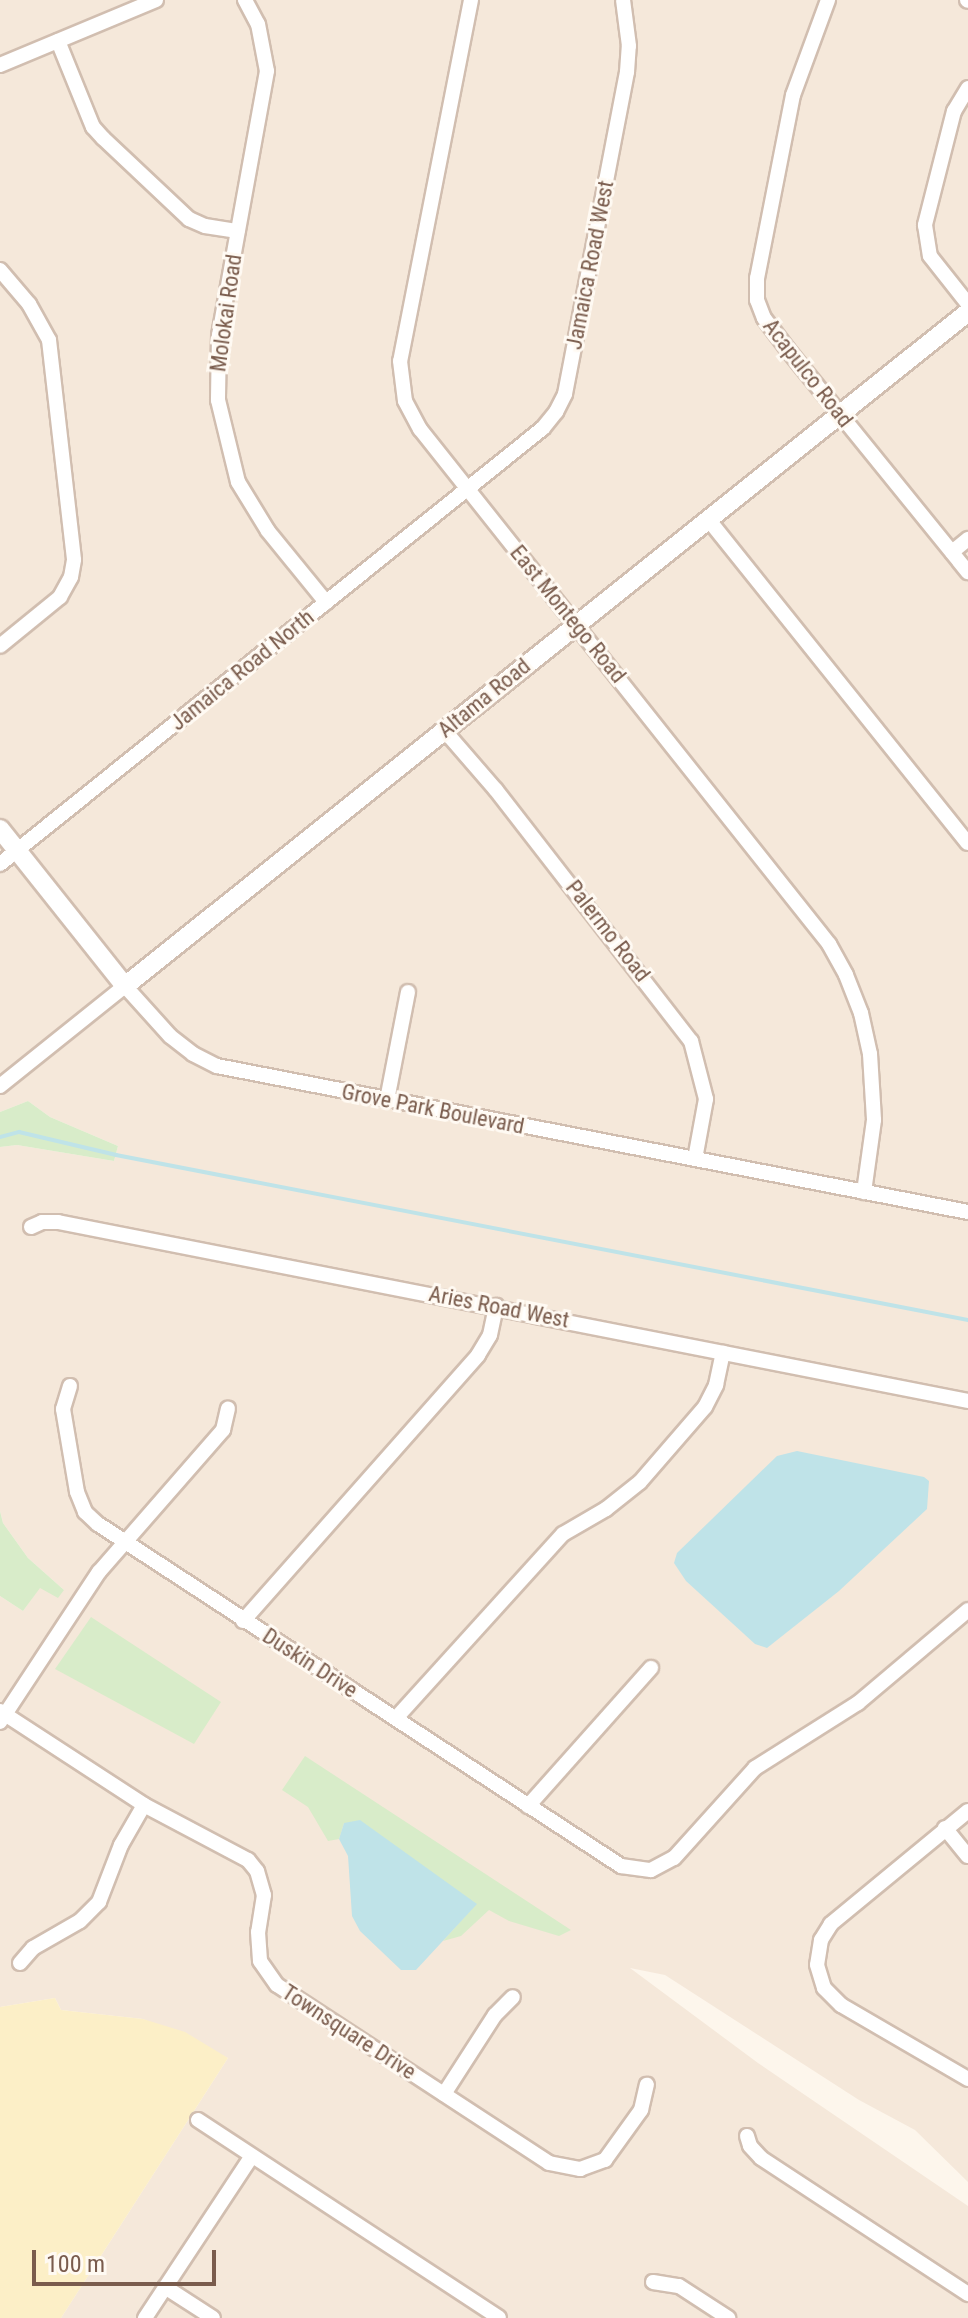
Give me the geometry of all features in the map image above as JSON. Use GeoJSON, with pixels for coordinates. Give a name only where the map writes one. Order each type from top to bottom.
{"type":"FeatureCollection","features":[{"type":"Feature","properties":{"kind":"street"},"geometry":{"type":"LineString","coordinates":[[0,65],[156,0]]}},
{"type":"Feature","properties":{"kind":"street","name":"Molokai Road"},"geometry":{"type":"LineString","coordinates":[[245,0],[258,24],[267,71],[219,335],[216,370],[223,433],[238,482],[253,508],[326,602]]}},
{"type":"Feature","properties":{"kind":"street","name":"East Montego Road"},"geometry":{"type":"LineString","coordinates":[[471,0],[399,371],[405,401],[416,422],[810,916],[846,975],[861,1013],[870,1054],[874,1102],[873,1146],[864,1192]]}},
{"type":"Feature","properties":{"kind":"street","name":"Jamaica Road West"},"geometry":{"type":"LineString","coordinates":[[468,488],[543,428],[565,394],[627,72],[629,46],[623,0]]}},
{"type":"Feature","properties":{"kind":"street","name":"Acapulco Road"},"geometry":{"type":"LineString","coordinates":[[828,0],[793,95],[757,278],[757,300],[764,318],[968,572]]}},
{"type":"Feature","properties":{"kind":"street"},"geometry":{"type":"LineString","coordinates":[[58,41],[93,127],[103,138],[189,219],[238,231]]}},
{"type":"Feature","properties":{"kind":"street"},"geometry":{"type":"LineString","coordinates":[[968,88],[954,111],[925,225],[930,256],[968,304]]}},
{"type":"Feature","properties":{"kind":"street"},"geometry":{"type":"LineString","coordinates":[[0,270],[29,304],[49,340],[74,560],[71,577],[60,597],[0,646]]}},
{"type":"Feature","properties":{"kind":"street","name":"Altama Road"},"geometry":{"type":"LineString","coordinates":[[0,1086],[968,312]]}},
{"type":"Feature","properties":{"kind":"street","name":"Jamaica Road North"},"geometry":{"type":"LineString","coordinates":[[0,864],[468,488]]}},
{"type":"Feature","properties":{"kind":"street"},"geometry":{"type":"LineString","coordinates":[[708,519],[968,843]]}},
{"type":"Feature","properties":{"kind":"street"},"geometry":{"type":"LineString","coordinates":[[952,552],[968,539]]}},
{"type":"Feature","properties":{"kind":"street","name":"Palermo Road"},"geometry":{"type":"LineString","coordinates":[[444,730],[496,790],[691,1041],[706,1099],[695,1159]]}},
{"type":"Feature","properties":{"kind":"street","name":"Grove Park Boulevard"},"geometry":{"type":"LineString","coordinates":[[0,829],[125,986],[170,1036],[193,1054],[217,1066],[968,1212]]}},
{"type":"Feature","properties":{"kind":"street"},"geometry":{"type":"LineString","coordinates":[[387,1100],[408,992]]}},
{"type":"Feature","properties":{"kind":"street","name":"Aries Road West"},"geometry":{"type":"LineString","coordinates":[[31,1227],[42,1222],[58,1222],[968,1401]]}},
{"type":"Feature","properties":{"kind":"street"},"geometry":{"type":"LineString","coordinates":[[243,1621],[478,1355],[490,1335],[496,1306]]}},
{"type":"Feature","properties":{"kind":"street"},"geometry":{"type":"LineString","coordinates":[[396,1718],[563,1534],[606,1509],[640,1482],[705,1407],[716,1385],[723,1353]]}},
{"type":"Feature","properties":{"kind":"street","name":"Duskin Drive"},"geometry":{"type":"LineString","coordinates":[[70,1386],[63,1409],[77,1492],[85,1512],[243,1621],[621,1866],[651,1870],[674,1858],[755,1768],[858,1703],[968,1610]]}},
{"type":"Feature","properties":{"kind":"street"},"geometry":{"type":"LineString","coordinates":[[2,1716],[99,1572],[223,1430],[228,1409]]}},
{"type":"Feature","properties":{"kind":"street"},"geometry":{"type":"LineString","coordinates":[[528,1806],[651,1668]]}},
{"type":"Feature","properties":{"kind":"street","name":"Townsquare Drive"},"geometry":{"type":"LineString","coordinates":[[2,1716],[144,1805],[221,1843],[257,1871],[264,1895],[257,1947],[266,1973],[277,1985],[549,2163],[580,2169],[605,2160],[615,2150],[645,2102],[647,2085]]}},
{"type":"Feature","properties":{"kind":"street"},"geometry":{"type":"LineString","coordinates":[[20,1963],[33,1948],[80,1921],[99,1902],[121,1845],[144,1805]]}},
{"type":"Feature","properties":{"kind":"street"},"geometry":{"type":"LineString","coordinates":[[968,1811],[831,1924],[818,1953],[820,1980],[841,2005],[968,2079]]}},
{"type":"Feature","properties":{"kind":"street"},"geometry":{"type":"LineString","coordinates":[[945,1828],[968,1856]]}},
{"type":"Feature","properties":{"kind":"street"},"geometry":{"type":"LineString","coordinates":[[444,2094],[495,2015],[513,1997]]}},
{"type":"Feature","properties":{"kind":"street"},"geometry":{"type":"LineString","coordinates":[[198,2120],[499,2318]]}},
{"type":"Feature","properties":{"kind":"street"},"geometry":{"type":"LineString","coordinates":[[747,2136],[750,2146],[761,2158],[968,2294]]}},
{"type":"Feature","properties":{"kind":"street"},"geometry":{"type":"LineString","coordinates":[[145,2318],[252,2156]]}},
{"type":"Feature","properties":{"kind":"street"},"geometry":{"type":"LineString","coordinates":[[653,2282],[679,2286],[728,2318]]}},
{"type":"Feature","properties":{"kind":"street"},"geometry":{"type":"LineString","coordinates":[[165,2287],[213,2318]]}},
{"type":"Feature","properties":{"kind":"shaded area"},"geometry":{"type":"Polygon","coordinates":[[[0,0],[968,0],[968,2182],[915,2130],[859,2100],[665,1975],[630,1968],[758,2063],[968,2206],[968,2318],[61,2318],[228,2058],[143,2019],[61,2010],[55,1998],[0,2007],[0,1596],[23,1611],[40,1587],[64,1590],[28,1558],[3,1523],[0,1511],[0,1147],[17,1145],[114,1161],[118,1146],[50,1117],[28,1101],[0,1112],[0,0]]]}},
{"type":"Feature","properties":{"kind":"green space"},"geometry":{"type":"Polygon","coordinates":[[[28,1101],[50,1117],[118,1146],[114,1161],[17,1145],[0,1147],[0,1112],[28,1101]]]}},
{"type":"Feature","properties":{"kind":"green space"},"geometry":{"type":"Polygon","coordinates":[[[0,1511],[3,1523],[28,1558],[64,1590],[58,1598],[40,1588],[23,1611],[0,1596],[0,1511]]]}},
{"type":"Feature","properties":{"kind":"green space"},"geometry":{"type":"Polygon","coordinates":[[[91,1617],[221,1702],[194,1744],[55,1669],[91,1617]]]}},
{"type":"Feature","properties":{"kind":"green space"},"geometry":{"type":"Polygon","coordinates":[[[305,1756],[571,1930],[559,1936],[509,1921],[489,1910],[461,1936],[443,1941],[476,1904],[344,1823],[339,1839],[328,1841],[308,1807],[282,1790],[305,1756]]]}},
{"type":"Feature","properties":{"kind":"sand"},"geometry":{"type":"Polygon","coordinates":[[[55,1998],[61,2010],[143,2019],[185,2032],[228,2058],[61,2318],[0,2318],[0,2007],[55,1998]]]}},
{"type":"Feature","properties":{"kind":"water"},"geometry":{"type":"Polygon","coordinates":[[[797,1451],[924,1477],[929,1481],[927,1509],[839,1591],[767,1648],[755,1644],[686,1581],[674,1563],[677,1553],[777,1456],[797,1451]]]}},
{"type":"Feature","properties":{"kind":"water"},"geometry":{"type":"Polygon","coordinates":[[[360,1820],[477,1904],[416,1970],[401,1970],[360,1931],[352,1916],[348,1856],[339,1839],[344,1823],[360,1820]]]}},
{"type":"Feature","properties":{"kind":"waterway"},"geometry":{"type":"LineString","coordinates":[[0,1137],[19,1132],[116,1155],[968,1320]]}}]}
